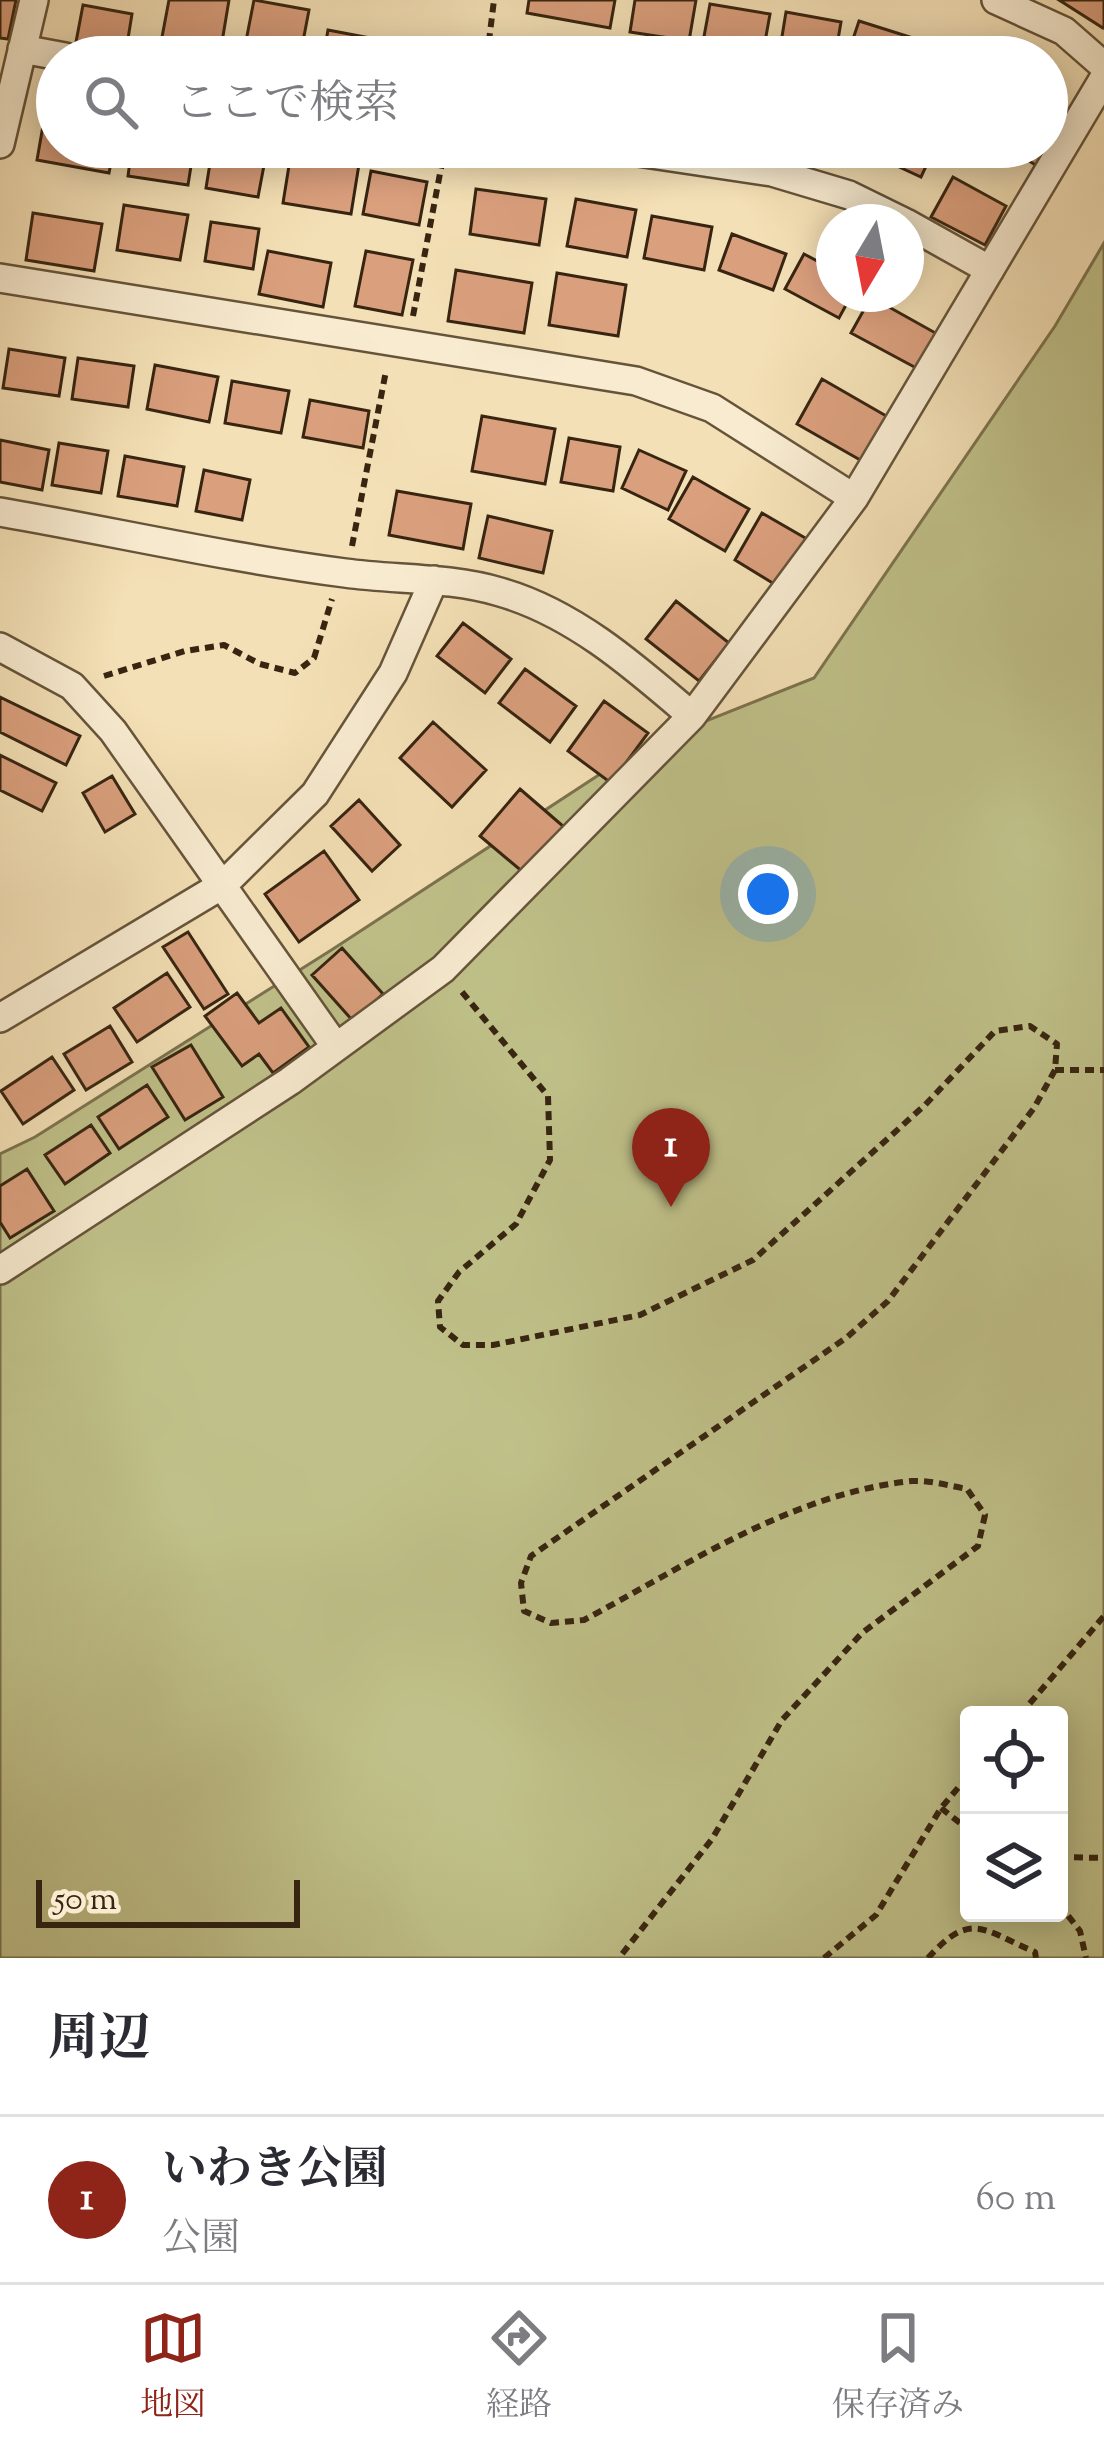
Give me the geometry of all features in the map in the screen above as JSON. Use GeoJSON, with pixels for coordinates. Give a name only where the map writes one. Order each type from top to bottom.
{"type":"FeatureCollection","features":[{"type":"Feature","properties":{"kind":"street"},"geometry":{"type":"LineString","coordinates":[[0,144],[34,0]]}},
{"type":"Feature","properties":{"kind":"street"},"geometry":{"type":"LineString","coordinates":[[996,0],[1064,31],[1104,66]]}},
{"type":"Feature","properties":{"kind":"street"},"geometry":{"type":"LineString","coordinates":[[22,50],[36,52]]}},
{"type":"Feature","properties":{"kind":"street"},"geometry":{"type":"LineString","coordinates":[[1068,139],[1104,78]]}},
{"type":"Feature","properties":{"kind":"street"},"geometry":{"type":"LineString","coordinates":[[745,168],[772,172],[868,204]]}},
{"type":"Feature","properties":{"kind":"street"},"geometry":{"type":"LineString","coordinates":[[0,1270],[290,1081],[443,969],[692,716],[854,498],[1051,168]]}},
{"type":"Feature","properties":{"kind":"street"},"geometry":{"type":"LineString","coordinates":[[924,233],[990,270]]}},
{"type":"Feature","properties":{"kind":"street"},"geometry":{"type":"LineString","coordinates":[[0,278],[636,381],[712,408],[854,498]]}},
{"type":"Feature","properties":{"kind":"street"},"geometry":{"type":"LineString","coordinates":[[0,512],[341,573],[434,580],[501,592],[562,618],[631,663],[692,716]]}},
{"type":"Feature","properties":{"kind":"street"},"geometry":{"type":"LineString","coordinates":[[4,1005],[224,884],[315,794],[393,673],[434,580]]}},
{"type":"Feature","properties":{"kind":"street"},"geometry":{"type":"LineString","coordinates":[[0,646],[72,686],[136,761],[335,1047]]}},
{"type":"Feature","properties":{"kind":"path"},"geometry":{"type":"LineString","coordinates":[[490,36],[494,0]]}},
{"type":"Feature","properties":{"kind":"path"},"geometry":{"type":"LineString","coordinates":[[72,686],[185,651],[224,645],[260,664],[295,673],[314,658],[341,573],[440,168]]}},
{"type":"Feature","properties":{"kind":"path"},"geometry":{"type":"LineString","coordinates":[[443,969],[548,1096],[550,1160],[516,1224],[459,1272],[438,1301],[440,1327],[463,1345],[493,1345],[640,1316],[753,1260],[925,1105],[995,1031],[1030,1026],[1057,1045],[1055,1070],[1034,1108],[888,1301],[846,1338],[531,1556],[520,1583],[524,1611],[550,1623],[584,1621],[768,1523],[838,1494],[917,1480],[967,1489],[985,1516],[977,1546],[862,1633],[782,1720],[712,1839],[619,1958]]}},
{"type":"Feature","properties":{"kind":"path"},"geometry":{"type":"LineString","coordinates":[[1055,1070],[1104,1070]]}},
{"type":"Feature","properties":{"kind":"path"},"geometry":{"type":"LineString","coordinates":[[1028,1706],[1104,1616]]}},
{"type":"Feature","properties":{"kind":"path"},"geometry":{"type":"LineString","coordinates":[[824,1958],[876,1915],[941,1808],[960,1786]]}},
{"type":"Feature","properties":{"kind":"path"},"geometry":{"type":"LineString","coordinates":[[941,1808],[960,1823]]}},
{"type":"Feature","properties":{"kind":"path"},"geometry":{"type":"LineString","coordinates":[[1068,1857],[1104,1858]]}},
{"type":"Feature","properties":{"kind":"path"},"geometry":{"type":"LineString","coordinates":[[1068,1915],[1080,1930],[1086,1958]]}},
{"type":"Feature","properties":{"kind":"path"},"geometry":{"type":"LineString","coordinates":[[928,1958],[951,1933],[974,1926],[1035,1952],[1036,1958]]}},
{"type":"Feature","properties":{"kind":"green space"},"geometry":{"type":"Polygon","coordinates":[[[1104,243],[1104,1958],[0,1958],[0,1154],[35,1137],[333,949],[643,746],[814,678],[1055,326],[1104,243]]]}},
{"type":"Feature","properties":{"kind":"building"},"geometry":{"type":"Polygon","coordinates":[[[0,0],[16,0],[8,39],[0,38],[0,0]]]}},
{"type":"Feature","properties":{"kind":"building"},"geometry":{"type":"Polygon","coordinates":[[[169,0],[229,0],[223,36],[162,36],[169,0]]]}},
{"type":"Feature","properties":{"kind":"building"},"geometry":{"type":"Polygon","coordinates":[[[254,0],[309,10],[304,36],[247,36],[254,0]]]}},
{"type":"Feature","properties":{"kind":"building"},"geometry":{"type":"Polygon","coordinates":[[[529,0],[615,0],[610,28],[527,13],[529,0]]]}},
{"type":"Feature","properties":{"kind":"building"},"geometry":{"type":"Polygon","coordinates":[[[635,0],[696,0],[690,36],[630,32],[635,0]]]}},
{"type":"Feature","properties":{"kind":"building"},"geometry":{"type":"Polygon","coordinates":[[[1059,0],[1104,0],[1104,27],[1103,28],[1059,0]]]}},
{"type":"Feature","properties":{"kind":"building"},"geometry":{"type":"Polygon","coordinates":[[[710,4],[770,14],[766,36],[704,36],[710,4]]]}},
{"type":"Feature","properties":{"kind":"building"},"geometry":{"type":"Polygon","coordinates":[[[83,5],[132,14],[128,36],[77,36],[83,5]]]}},
{"type":"Feature","properties":{"kind":"building"},"geometry":{"type":"Polygon","coordinates":[[[786,12],[841,22],[839,36],[782,36],[786,12]]]}},
{"type":"Feature","properties":{"kind":"building"},"geometry":{"type":"Polygon","coordinates":[[[859,21],[907,36],[854,36],[859,21]]]}},
{"type":"Feature","properties":{"kind":"building"},"geometry":{"type":"Polygon","coordinates":[[[328,30],[360,36],[327,36],[328,30]]]}},
{"type":"Feature","properties":{"kind":"building"},"geometry":{"type":"Polygon","coordinates":[[[129,168],[191,168],[188,185],[128,176],[129,168]]]}},
{"type":"Feature","properties":{"kind":"building"},"geometry":{"type":"Polygon","coordinates":[[[209,168],[263,168],[258,197],[206,188],[209,168]]]}},
{"type":"Feature","properties":{"kind":"building"},"geometry":{"type":"Polygon","coordinates":[[[289,168],[358,168],[351,214],[283,203],[289,168]]]}},
{"type":"Feature","properties":{"kind":"building"},"geometry":{"type":"Polygon","coordinates":[[[902,168],[925,168],[921,177],[902,168]]]}},
{"type":"Feature","properties":{"kind":"building"},"geometry":{"type":"Polygon","coordinates":[[[371,171],[427,182],[419,225],[363,214],[371,171]]]}},
{"type":"Feature","properties":{"kind":"building"},"geometry":{"type":"Polygon","coordinates":[[[953,177],[1006,206],[985,245],[931,217],[953,177]]]}},
{"type":"Feature","properties":{"kind":"building"},"geometry":{"type":"Polygon","coordinates":[[[476,189],[546,199],[539,245],[470,234],[476,189]]]}},
{"type":"Feature","properties":{"kind":"building"},"geometry":{"type":"Polygon","coordinates":[[[576,199],[636,210],[627,257],[567,246],[576,199]]]}},
{"type":"Feature","properties":{"kind":"building"},"geometry":{"type":"Polygon","coordinates":[[[124,205],[188,215],[180,260],[117,250],[124,205]]]}},
{"type":"Feature","properties":{"kind":"building"},"geometry":{"type":"Polygon","coordinates":[[[33,213],[102,224],[94,271],[26,260],[33,213]]]}},
{"type":"Feature","properties":{"kind":"building"},"geometry":{"type":"Polygon","coordinates":[[[652,216],[712,227],[704,270],[644,258],[652,216]]]}},
{"type":"Feature","properties":{"kind":"building"},"geometry":{"type":"Polygon","coordinates":[[[211,222],[259,229],[253,269],[205,261],[211,222]]]}},
{"type":"Feature","properties":{"kind":"building"},"geometry":{"type":"Polygon","coordinates":[[[732,234],[786,254],[773,290],[719,270],[732,234]]]}},
{"type":"Feature","properties":{"kind":"building"},"geometry":{"type":"Polygon","coordinates":[[[268,251],[331,263],[323,307],[259,294],[268,251]]]}},
{"type":"Feature","properties":{"kind":"building"},"geometry":{"type":"Polygon","coordinates":[[[366,251],[413,260],[402,315],[355,306],[366,251]]]}},
{"type":"Feature","properties":{"kind":"building"},"geometry":{"type":"Polygon","coordinates":[[[804,254],[816,260],[816,306],[785,289],[804,254]]]}},
{"type":"Feature","properties":{"kind":"building"},"geometry":{"type":"Polygon","coordinates":[[[456,270],[532,283],[524,333],[448,321],[456,270]]]}},
{"type":"Feature","properties":{"kind":"building"},"geometry":{"type":"Polygon","coordinates":[[[557,273],[626,285],[618,336],[549,325],[557,273]]]}},
{"type":"Feature","properties":{"kind":"building"},"geometry":{"type":"Polygon","coordinates":[[[863,312],[898,312],[939,335],[920,370],[851,333],[863,312]]]}},
{"type":"Feature","properties":{"kind":"building"},"geometry":{"type":"Polygon","coordinates":[[[9,349],[65,358],[59,396],[3,388],[9,349]]]}},
{"type":"Feature","properties":{"kind":"building"},"geometry":{"type":"Polygon","coordinates":[[[78,358],[134,366],[128,407],[72,399],[78,358]]]}},
{"type":"Feature","properties":{"kind":"building"},"geometry":{"type":"Polygon","coordinates":[[[155,365],[218,377],[209,422],[147,409],[155,365]]]}},
{"type":"Feature","properties":{"kind":"building"},"geometry":{"type":"Polygon","coordinates":[[[822,379],[888,417],[862,461],[797,424],[822,379]]]}},
{"type":"Feature","properties":{"kind":"building"},"geometry":{"type":"Polygon","coordinates":[[[232,381],[289,391],[281,433],[225,423],[232,381]]]}},
{"type":"Feature","properties":{"kind":"building"},"geometry":{"type":"Polygon","coordinates":[[[310,400],[369,411],[363,448],[303,437],[310,400]]]}},
{"type":"Feature","properties":{"kind":"building"},"geometry":{"type":"Polygon","coordinates":[[[482,416],[555,429],[545,484],[472,471],[482,416]]]}},
{"type":"Feature","properties":{"kind":"building"},"geometry":{"type":"Polygon","coordinates":[[[569,438],[620,447],[613,491],[561,482],[569,438]]]}},
{"type":"Feature","properties":{"kind":"building"},"geometry":{"type":"Polygon","coordinates":[[[0,440],[49,450],[42,490],[0,482],[0,440]]]}},
{"type":"Feature","properties":{"kind":"building"},"geometry":{"type":"Polygon","coordinates":[[[59,443],[108,451],[101,493],[52,485],[59,443]]]}},
{"type":"Feature","properties":{"kind":"building"},"geometry":{"type":"Polygon","coordinates":[[[639,450],[686,471],[668,510],[622,488],[639,450]]]}},
{"type":"Feature","properties":{"kind":"building"},"geometry":{"type":"Polygon","coordinates":[[[125,456],[184,467],[177,506],[118,496],[125,456]]]}},
{"type":"Feature","properties":{"kind":"building"},"geometry":{"type":"Polygon","coordinates":[[[204,470],[250,480],[242,520],[196,511],[204,470]]]}},
{"type":"Feature","properties":{"kind":"building"},"geometry":{"type":"Polygon","coordinates":[[[693,477],[749,509],[725,551],[669,519],[693,477]]]}},
{"type":"Feature","properties":{"kind":"building"},"geometry":{"type":"Polygon","coordinates":[[[397,491],[471,504],[463,549],[389,535],[397,491]]]}},
{"type":"Feature","properties":{"kind":"building"},"geometry":{"type":"Polygon","coordinates":[[[762,513],[807,539],[779,587],[735,560],[762,513]]]}},
{"type":"Feature","properties":{"kind":"building"},"geometry":{"type":"Polygon","coordinates":[[[488,516],[552,531],[543,573],[479,558],[488,516]]]}},
{"type":"Feature","properties":{"kind":"building"},"geometry":{"type":"Polygon","coordinates":[[[676,601],[729,643],[699,681],[646,639],[676,601]]]}},
{"type":"Feature","properties":{"kind":"building"},"geometry":{"type":"Polygon","coordinates":[[[463,623],[511,659],[485,693],[437,656],[463,623]]]}},
{"type":"Feature","properties":{"kind":"building"},"geometry":{"type":"Polygon","coordinates":[[[525,669],[576,706],[550,742],[499,703],[525,669]]]}},
{"type":"Feature","properties":{"kind":"building"},"geometry":{"type":"Polygon","coordinates":[[[0,697],[80,736],[66,765],[0,732],[0,697]]]}},
{"type":"Feature","properties":{"kind":"building"},"geometry":{"type":"Polygon","coordinates":[[[604,701],[648,733],[611,783],[568,751],[604,701]]]}},
{"type":"Feature","properties":{"kind":"building"},"geometry":{"type":"Polygon","coordinates":[[[433,722],[486,770],[452,807],[400,758],[433,722]]]}},
{"type":"Feature","properties":{"kind":"building"},"geometry":{"type":"Polygon","coordinates":[[[0,755],[56,783],[42,811],[0,790],[0,755]]]}},
{"type":"Feature","properties":{"kind":"building"},"geometry":{"type":"Polygon","coordinates":[[[112,776],[135,814],[105,832],[83,793],[112,776]]]}},
{"type":"Feature","properties":{"kind":"building"},"geometry":{"type":"Polygon","coordinates":[[[520,789],[564,827],[524,873],[480,836],[520,789]]]}},
{"type":"Feature","properties":{"kind":"building"},"geometry":{"type":"Polygon","coordinates":[[[359,800],[400,845],[372,871],[331,826],[359,800]]]}},
{"type":"Feature","properties":{"kind":"building"},"geometry":{"type":"Polygon","coordinates":[[[324,851],[359,900],[299,942],[265,894],[324,851]]]}},
{"type":"Feature","properties":{"kind":"building"},"geometry":{"type":"Polygon","coordinates":[[[188,932],[228,994],[204,1009],[163,947],[188,932]]]}},
{"type":"Feature","properties":{"kind":"building"},"geometry":{"type":"Polygon","coordinates":[[[342,948],[383,994],[353,1021],[312,975],[342,948]]]}},
{"type":"Feature","properties":{"kind":"building"},"geometry":{"type":"Polygon","coordinates":[[[167,973],[190,1007],[137,1042],[114,1008],[167,973]]]}},
{"type":"Feature","properties":{"kind":"building"},"geometry":{"type":"Polygon","coordinates":[[[237,993],[259,1023],[281,1008],[309,1047],[273,1073],[259,1054],[242,1066],[205,1016],[237,993]]]}},
{"type":"Feature","properties":{"kind":"building"},"geometry":{"type":"Polygon","coordinates":[[[110,1026],[132,1062],[86,1090],[64,1054],[110,1026]]]}},
{"type":"Feature","properties":{"kind":"building"},"geometry":{"type":"Polygon","coordinates":[[[191,1045],[223,1097],[185,1120],[152,1067],[191,1045]]]}},
{"type":"Feature","properties":{"kind":"building"},"geometry":{"type":"Polygon","coordinates":[[[52,1057],[74,1090],[23,1124],[1,1091],[52,1057]]]}},
{"type":"Feature","properties":{"kind":"building"},"geometry":{"type":"Polygon","coordinates":[[[147,1085],[168,1117],[119,1149],[98,1117],[147,1085]]]}},
{"type":"Feature","properties":{"kind":"building"},"geometry":{"type":"Polygon","coordinates":[[[91,1125],[110,1153],[65,1184],[45,1155],[91,1125]]]}},
{"type":"Feature","properties":{"kind":"building"},"geometry":{"type":"Polygon","coordinates":[[[27,1169],[54,1211],[10,1238],[0,1222],[0,1186],[27,1169]]]}},
{"type":"Feature","properties":{"kind":"place","name":"いわき公園"},"geometry":{"type":"Point","coordinates":[671,1207]}}]}
